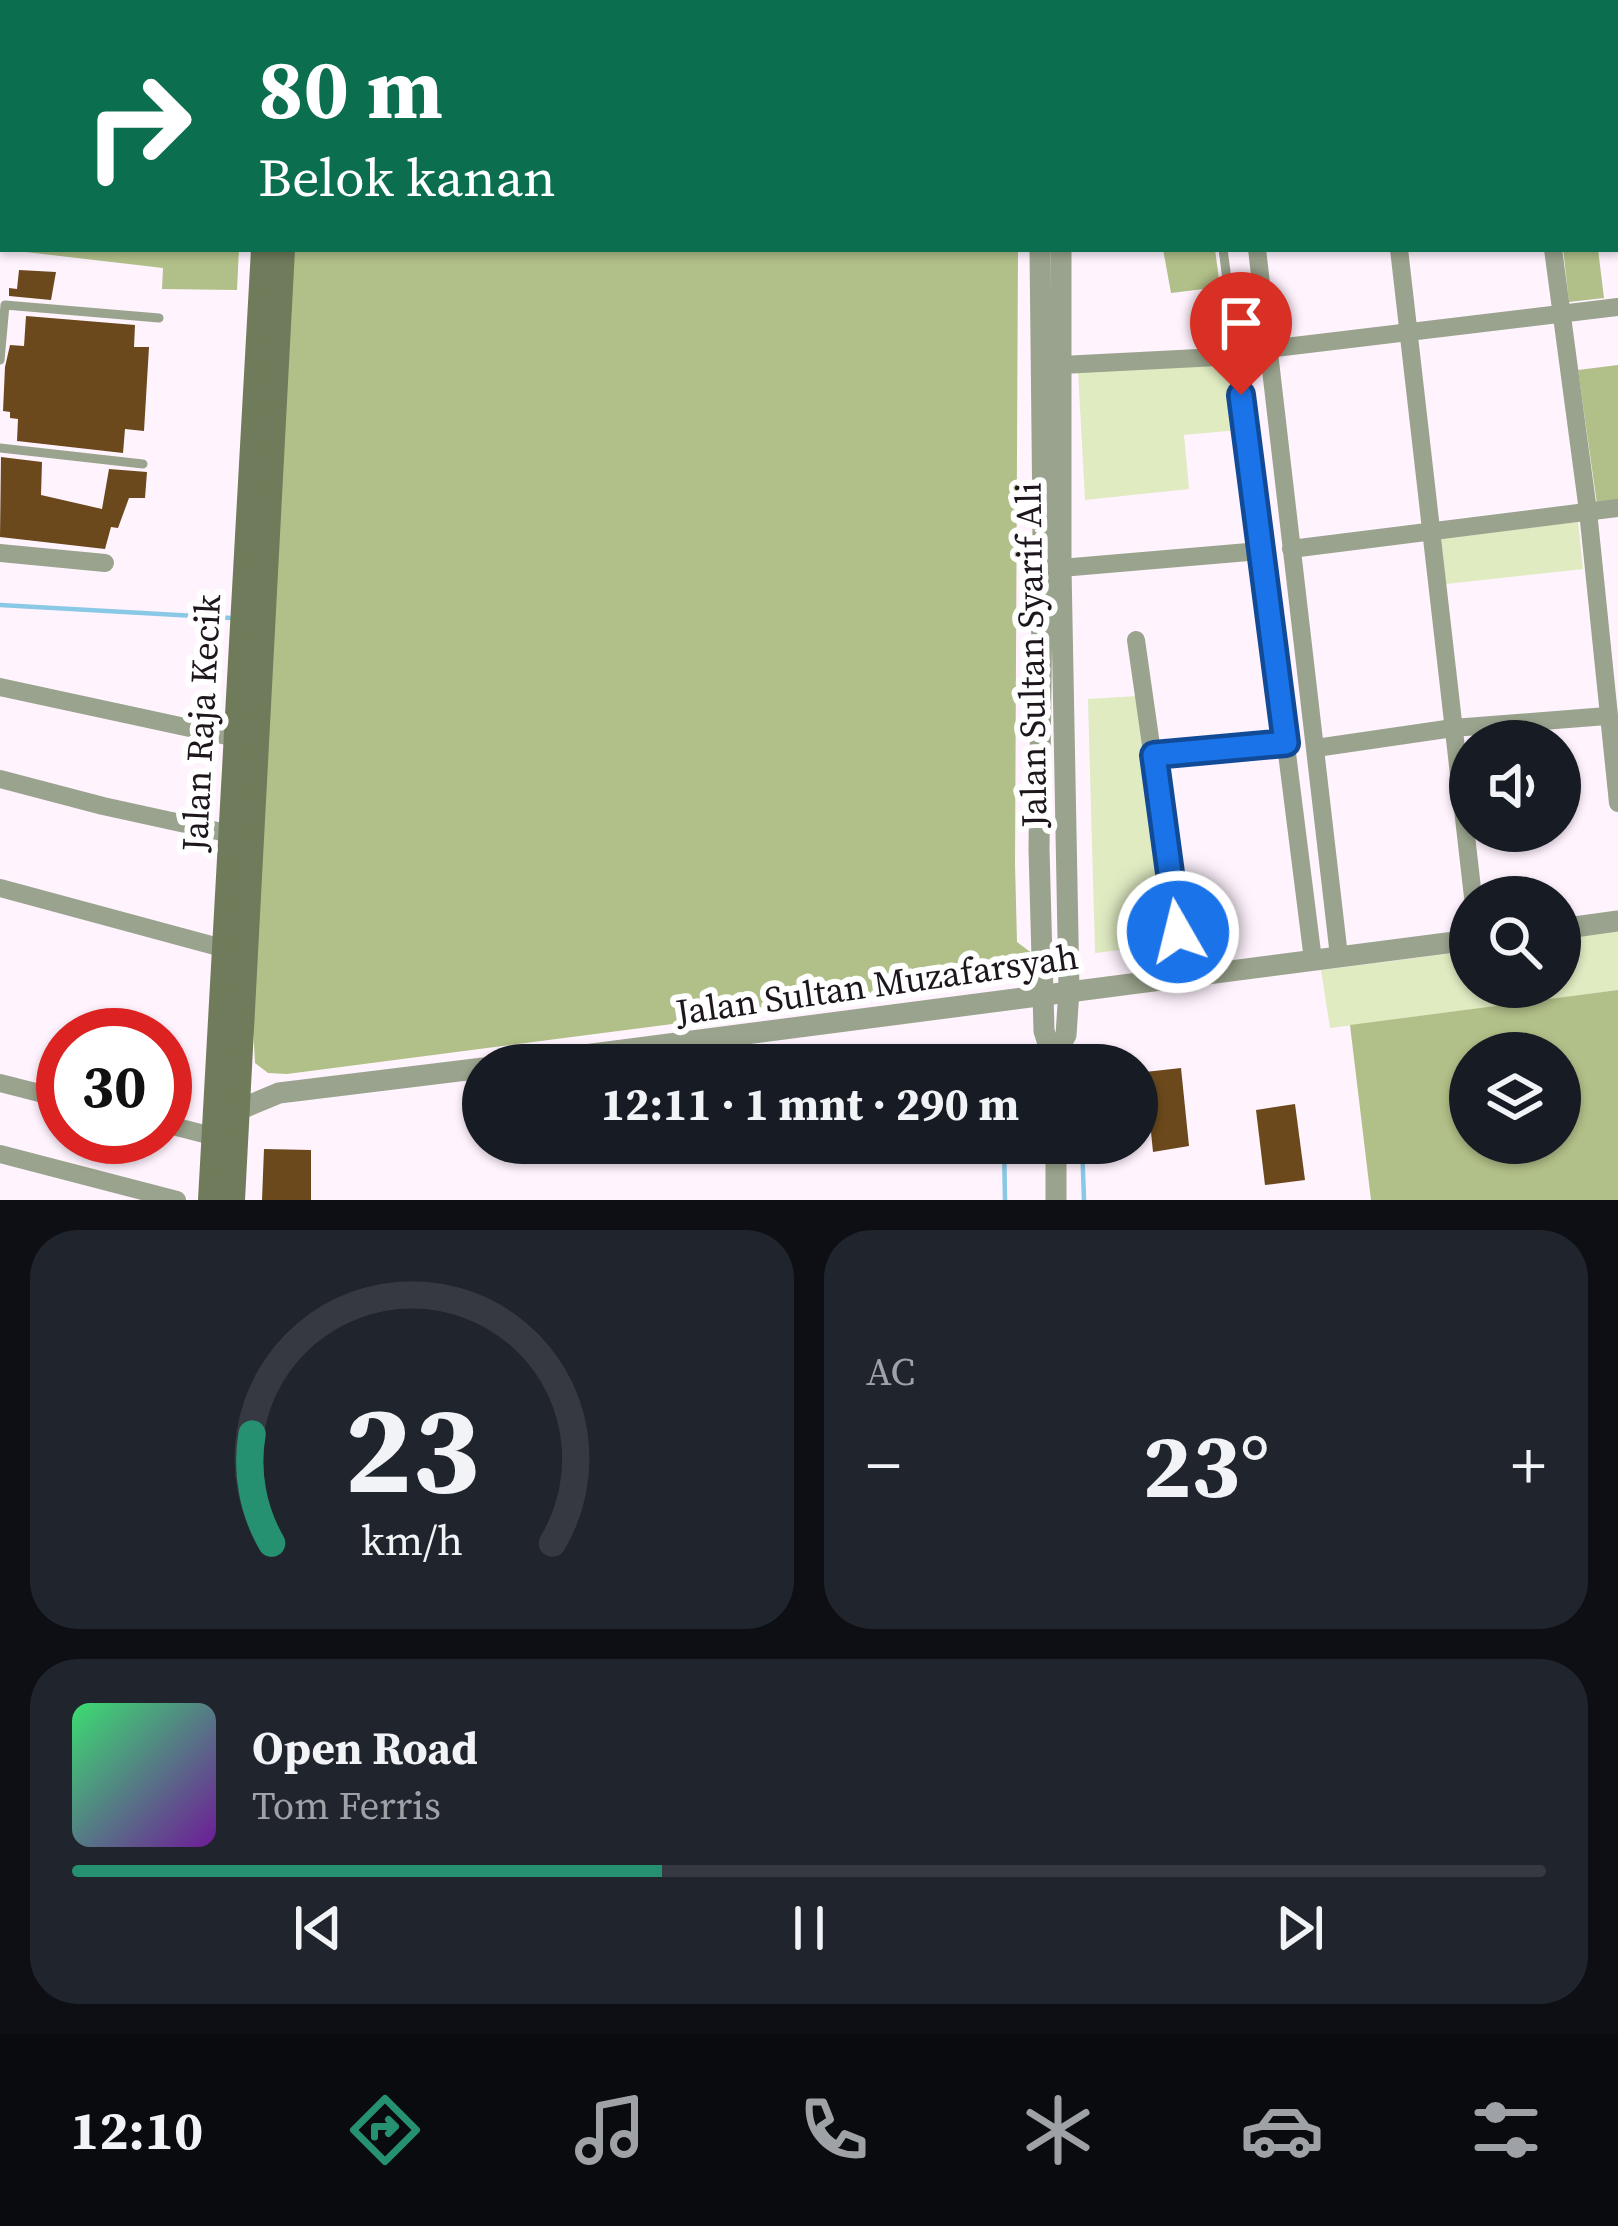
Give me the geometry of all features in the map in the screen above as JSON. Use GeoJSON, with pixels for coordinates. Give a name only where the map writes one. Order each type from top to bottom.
{"type":"FeatureCollection","features":[{"type":"Feature","properties":{"kind":"main road","name":"Jalan Raja Kecik"},"geometry":{"type":"LineString","coordinates":[[232,1200],[238,905],[269,307],[263,252]]}},
{"type":"Feature","properties":{"kind":"main road","name":"Jalan Raja Kecik"},"geometry":{"type":"LineString","coordinates":[[210,1200],[226,949],[238,905],[231,834],[236,738],[269,307],[282,252]]}},
{"type":"Feature","properties":{"kind":"street","name":"Jalan Sultan Syarif Ali"},"geometry":{"type":"LineString","coordinates":[[1040,252],[1039,849],[1044,1031],[1048,1044]]}},
{"type":"Feature","properties":{"kind":"street","name":"Jalan Sultan Syarif Ali"},"geometry":{"type":"LineString","coordinates":[[1060,252],[1069,991],[1062,1044]]}},
{"type":"Feature","properties":{"kind":"street"},"geometry":{"type":"LineString","coordinates":[[1257,252],[1339,956]]}},
{"type":"Feature","properties":{"kind":"street"},"geometry":{"type":"LineString","coordinates":[[1400,252],[1452,720]]}},
{"type":"Feature","properties":{"kind":"street"},"geometry":{"type":"LineString","coordinates":[[1553,252],[1588,512],[1618,803]]}},
{"type":"Feature","properties":{"kind":"street"},"geometry":{"type":"LineString","coordinates":[[1268,349],[1618,308]]}},
{"type":"Feature","properties":{"kind":"street"},"geometry":{"type":"LineString","coordinates":[[1061,365],[1237,356],[1313,960]]}},
{"type":"Feature","properties":{"kind":"street"},"geometry":{"type":"LineString","coordinates":[[1291,549],[1618,508]]}},
{"type":"Feature","properties":{"kind":"street"},"geometry":{"type":"LineString","coordinates":[[1061,568],[1260,551]]}},
{"type":"Feature","properties":{"kind":"street"},"geometry":{"type":"LineString","coordinates":[[0,553],[105,563]]}},
{"type":"Feature","properties":{"kind":"street"},"geometry":{"type":"LineString","coordinates":[[1597,607],[1618,603]]}},
{"type":"Feature","properties":{"kind":"street"},"geometry":{"type":"LineString","coordinates":[[1136,640],[1184,976]]}},
{"type":"Feature","properties":{"kind":"street"},"geometry":{"type":"LineString","coordinates":[[0,687],[236,738]]}},
{"type":"Feature","properties":{"kind":"street"},"geometry":{"type":"LineString","coordinates":[[1556,720],[1607,716]]}},
{"type":"Feature","properties":{"kind":"street"},"geometry":{"type":"LineString","coordinates":[[1316,748],[1449,729]]}},
{"type":"Feature","properties":{"kind":"street"},"geometry":{"type":"LineString","coordinates":[[1154,755],[1286,743]]}},
{"type":"Feature","properties":{"kind":"street"},"geometry":{"type":"LineString","coordinates":[[0,779],[231,834]]}},
{"type":"Feature","properties":{"kind":"street"},"geometry":{"type":"LineString","coordinates":[[0,888],[226,949]]}},
{"type":"Feature","properties":{"kind":"street"},"geometry":{"type":"LineString","coordinates":[[1581,926],[1618,921]]}},
{"type":"Feature","properties":{"kind":"street","name":"Jalan Sultan Muzafarsyah"},"geometry":{"type":"LineString","coordinates":[[662,1044],[1449,943]]}},
{"type":"Feature","properties":{"kind":"street"},"geometry":{"type":"LineString","coordinates":[[238,1070],[279,1093]]}},
{"type":"Feature","properties":{"kind":"street"},"geometry":{"type":"LineString","coordinates":[[236,1111],[279,1093],[462,1071]]}},
{"type":"Feature","properties":{"kind":"street"},"geometry":{"type":"LineString","coordinates":[[0,1083],[36,1092]]}},
{"type":"Feature","properties":{"kind":"street"},"geometry":{"type":"LineString","coordinates":[[192,1131],[216,1137]]}},
{"type":"Feature","properties":{"kind":"street"},"geometry":{"type":"LineString","coordinates":[[0,1154],[177,1200]]}},
{"type":"Feature","properties":{"kind":"street"},"geometry":{"type":"LineString","coordinates":[[1055,1164],[1056,1200]]}},
{"type":"Feature","properties":{"kind":"lane"},"geometry":{"type":"LineString","coordinates":[[1223,252],[1237,356]]}},
{"type":"Feature","properties":{"kind":"lane"},"geometry":{"type":"LineString","coordinates":[[0,359],[5,305],[159,318]]}},
{"type":"Feature","properties":{"kind":"lane"},"geometry":{"type":"LineString","coordinates":[[0,448],[143,464]]}},
{"type":"Feature","properties":{"kind":"green space"},"geometry":{"type":"Polygon","coordinates":[[[26,252],[239,252],[237,290],[162,289],[163,268],[26,252]]]}},
{"type":"Feature","properties":{"kind":"green space"},"geometry":{"type":"Polygon","coordinates":[[[293,252],[1018,252],[1015,864],[1017,942],[1033,954],[1035,977],[518,1044],[462,1044],[462,1051],[287,1074],[268,1073],[255,1063],[253,1026],[293,252]]]}},
{"type":"Feature","properties":{"kind":"green space"},"geometry":{"type":"Polygon","coordinates":[[[1164,252],[1215,252],[1220,287],[1171,293],[1164,252]]]}},
{"type":"Feature","properties":{"kind":"green space"},"geometry":{"type":"Polygon","coordinates":[[[1563,252],[1598,252],[1604,298],[1569,302],[1563,252]]]}},
{"type":"Feature","properties":{"kind":"green space"},"geometry":{"type":"Polygon","coordinates":[[[1230,362],[1238,430],[1184,435],[1189,489],[1085,500],[1078,371],[1230,362]]]}},
{"type":"Feature","properties":{"kind":"green space"},"geometry":{"type":"Polygon","coordinates":[[[1618,365],[1618,501],[1597,504],[1578,370],[1618,365]]]}},
{"type":"Feature","properties":{"kind":"green space"},"geometry":{"type":"Polygon","coordinates":[[[1578,522],[1583,569],[1446,584],[1441,537],[1578,522]]]}},
{"type":"Feature","properties":{"kind":"green space"},"geometry":{"type":"Polygon","coordinates":[[[1137,696],[1166,945],[1095,953],[1088,699],[1137,696]]]}},
{"type":"Feature","properties":{"kind":"green space"},"geometry":{"type":"Polygon","coordinates":[[[1618,931],[1618,990],[1581,995],[1581,936],[1618,931]]]}},
{"type":"Feature","properties":{"kind":"green space"},"geometry":{"type":"Polygon","coordinates":[[[1449,954],[1449,1008],[1482,1008],[1330,1028],[1321,970],[1449,954]]]}},
{"type":"Feature","properties":{"kind":"green space"},"geometry":{"type":"Polygon","coordinates":[[[1618,990],[1618,1200],[1371,1200],[1350,1025],[1480,1008],[1581,1008],[1581,995],[1618,990]]]}},
{"type":"Feature","properties":{"kind":"building"},"geometry":{"type":"Polygon","coordinates":[[[19,270],[56,272],[51,300],[9,296],[9,288],[17,289],[19,270]]]}},
{"type":"Feature","properties":{"kind":"building"},"geometry":{"type":"Polygon","coordinates":[[[26,316],[135,325],[134,347],[149,347],[144,431],[125,429],[123,453],[17,441],[18,419],[3,411],[5,367],[10,345],[24,346],[26,316]]]}},
{"type":"Feature","properties":{"kind":"building"},"geometry":{"type":"Polygon","coordinates":[[[1,457],[42,462],[41,495],[102,509],[109,469],[147,472],[145,498],[129,498],[118,528],[111,527],[105,549],[0,537],[1,457]]]}},
{"type":"Feature","properties":{"kind":"building"},"geometry":{"type":"Polygon","coordinates":[[[1181,1068],[1189,1146],[1158,1151],[1158,1071],[1181,1068]]]}},
{"type":"Feature","properties":{"kind":"building"},"geometry":{"type":"Polygon","coordinates":[[[1295,1104],[1305,1180],[1265,1185],[1256,1110],[1295,1104]]]}},
{"type":"Feature","properties":{"kind":"building"},"geometry":{"type":"Polygon","coordinates":[[[264,1149],[311,1150],[311,1200],[262,1200],[264,1149]]]}},
{"type":"Feature","properties":{"kind":"waterway"},"geometry":{"type":"LineString","coordinates":[[0,605],[231,618]]}},
{"type":"Feature","properties":{"kind":"waterway"},"geometry":{"type":"LineString","coordinates":[[1004,1164],[1005,1200]]}},
{"type":"Feature","properties":{"kind":"waterway"},"geometry":{"type":"LineString","coordinates":[[1083,1164],[1084,1200]]}},
{"type":"Feature","properties":{"kind":"route"},"geometry":{"type":"LineString","coordinates":[[1178,932],[1154,755],[1286,743],[1241,395]]}}]}
